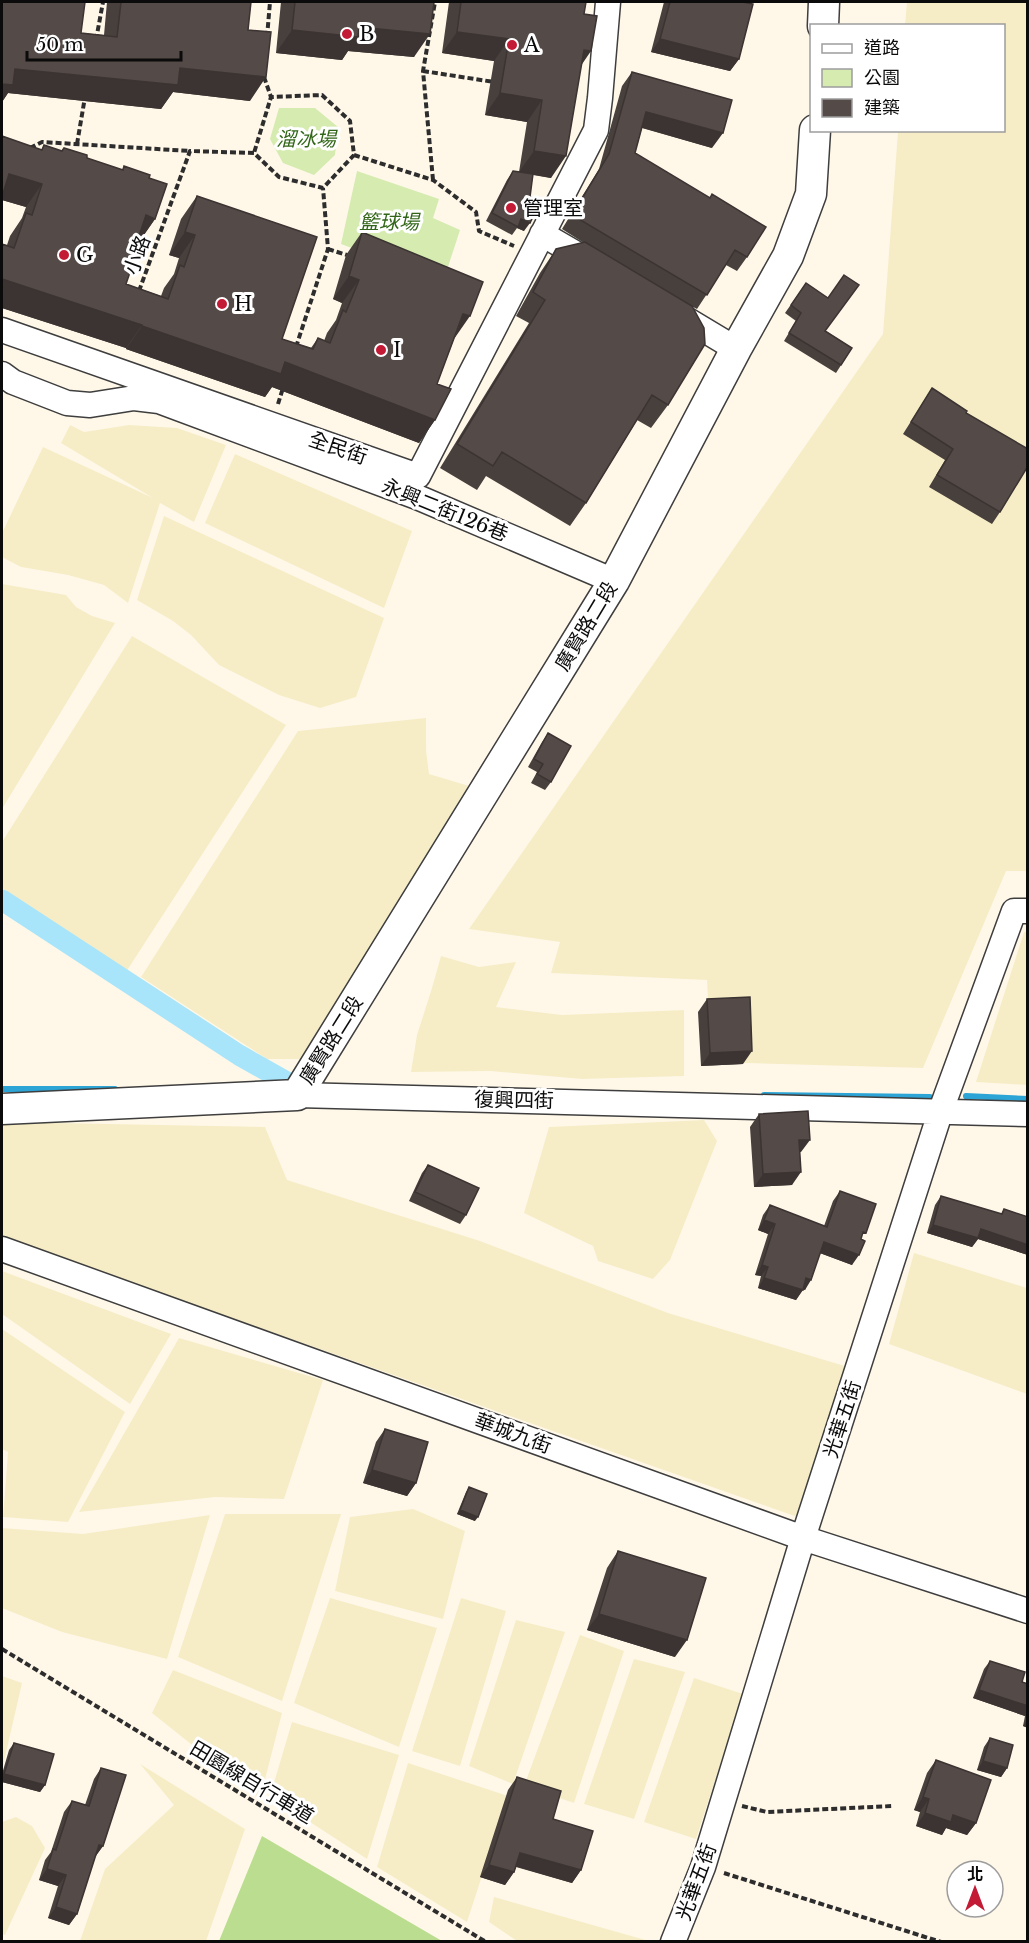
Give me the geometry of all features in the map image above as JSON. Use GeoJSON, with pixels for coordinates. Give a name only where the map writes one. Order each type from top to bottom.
{"type":"FeatureCollection","features":[{"type":"Feature","properties":{"kind":"street","name":"全民街"},"geometry":{"type":"LineString","coordinates":[[2,330],[418,476],[596,130],[608,2]]}},
{"type":"Feature","properties":{"kind":"street"},"geometry":{"type":"LineString","coordinates":[[823,24],[824,2]]}},
{"type":"Feature","properties":{"kind":"street","name":"廣賢路二段"},"geometry":{"type":"LineString","coordinates":[[297,1095],[614,581],[736,349],[788,256],[811,194],[815,132]]}},
{"type":"Feature","properties":{"kind":"street"},"geometry":{"type":"LineString","coordinates":[[537,244],[614,276]]}},
{"type":"Feature","properties":{"kind":"street"},"geometry":{"type":"LineString","coordinates":[[655,300],[736,349]]}},
{"type":"Feature","properties":{"kind":"street","name":"永興二街126巷"},"geometry":{"type":"LineString","coordinates":[[2,374],[13,382],[67,403],[90,405],[134,398],[159,401],[417,497],[614,581]]}},
{"type":"Feature","properties":{"kind":"street","name":"光華五街"},"geometry":{"type":"LineString","coordinates":[[673,1941],[703,1867],[724,1802],[803,1538],[941,1110],[1014,911],[1028,911]]}},
{"type":"Feature","properties":{"kind":"street","name":"復興四街"},"geometry":{"type":"LineString","coordinates":[[2,1109],[297,1095],[1028,1114]]}},
{"type":"Feature","properties":{"kind":"street","name":"華城九街"},"geometry":{"type":"LineString","coordinates":[[2,1249],[803,1538],[1028,1611]]}},
{"type":"Feature","properties":{"kind":"path"},"geometry":{"type":"LineString","coordinates":[[95,45],[103,2]]}},
{"type":"Feature","properties":{"kind":"path"},"geometry":{"type":"LineString","coordinates":[[265,48],[270,2]]}},
{"type":"Feature","properties":{"kind":"path"},"geometry":{"type":"LineString","coordinates":[[433,180],[423,71],[435,2]]}},
{"type":"Feature","properties":{"kind":"path"},"geometry":{"type":"LineString","coordinates":[[423,71],[494,82]]}},
{"type":"Feature","properties":{"kind":"path"},"geometry":{"type":"LineString","coordinates":[[254,153],[270,97],[263,72]]}},
{"type":"Feature","properties":{"kind":"path"},"geometry":{"type":"LineString","coordinates":[[77,144],[87,89]]}},
{"type":"Feature","properties":{"kind":"path"},"geometry":{"type":"LineString","coordinates":[[270,97],[322,95],[350,121],[354,156]]}},
{"type":"Feature","properties":{"kind":"path"},"geometry":{"type":"LineString","coordinates":[[21,146],[30,148],[42,141],[254,153],[279,177],[323,188]]}},
{"type":"Feature","properties":{"kind":"path","name":"小路"},"geometry":{"type":"LineString","coordinates":[[139,292],[190,151]]}},
{"type":"Feature","properties":{"kind":"path"},"geometry":{"type":"LineString","coordinates":[[354,156],[433,180],[476,212],[479,231],[537,244]]}},
{"type":"Feature","properties":{"kind":"path"},"geometry":{"type":"LineString","coordinates":[[293,358],[328,249],[323,188],[354,156]]}},
{"type":"Feature","properties":{"kind":"path"},"geometry":{"type":"LineString","coordinates":[[328,249],[357,258]]}},
{"type":"Feature","properties":{"kind":"path"},"geometry":{"type":"LineString","coordinates":[[271,424],[285,380]]}},
{"type":"Feature","properties":{"kind":"path","name":"田園線自行車道"},"geometry":{"type":"LineString","coordinates":[[2,1649],[486,1941]]}},
{"type":"Feature","properties":{"kind":"path"},"geometry":{"type":"LineString","coordinates":[[724,1802],[767,1812],[894,1806]]}},
{"type":"Feature","properties":{"kind":"path"},"geometry":{"type":"LineString","coordinates":[[703,1867],[940,1941]]}},
{"type":"Feature","properties":{"kind":"shaded area"},"geometry":{"type":"Polygon","coordinates":[[[907,2],[1027,2],[1027,871],[1006,871],[923,1068],[711,1062],[707,980],[551,973],[560,942],[469,929],[883,334],[898,132],[1005,132],[1005,24],[905,24],[907,2]]]}},
{"type":"Feature","properties":{"kind":"shaded area"},"geometry":{"type":"Polygon","coordinates":[[[70,425],[84,432],[129,425],[177,428],[226,445],[194,522],[160,503],[128,603],[104,585],[68,575],[21,567],[2,557],[2,533],[43,447],[153,498],[61,443],[70,425]]]}},
{"type":"Feature","properties":{"kind":"shaded area"},"geometry":{"type":"Polygon","coordinates":[[[235,454],[412,531],[384,608],[205,523],[235,454]]]}},
{"type":"Feature","properties":{"kind":"shaded area"},"geometry":{"type":"Polygon","coordinates":[[[164,516],[384,618],[356,697],[320,708],[279,695],[219,665],[191,635],[173,621],[137,600],[164,516]]]}},
{"type":"Feature","properties":{"kind":"shaded area"},"geometry":{"type":"Polygon","coordinates":[[[2,584],[66,595],[76,607],[92,616],[115,623],[2,809],[2,584]]]}},
{"type":"Feature","properties":{"kind":"shaded area"},"geometry":{"type":"Polygon","coordinates":[[[132,636],[286,725],[126,972],[2,888],[2,842],[132,636]]]}},
{"type":"Feature","properties":{"kind":"shaded area"},"geometry":{"type":"Polygon","coordinates":[[[426,718],[429,774],[469,786],[473,796],[307,1059],[267,1059],[141,977],[298,731],[426,718]]]}},
{"type":"Feature","properties":{"kind":"shaded area"},"geometry":{"type":"Polygon","coordinates":[[[1024,932],[1028,932],[1027,1085],[976,1082],[1024,932]]]}},
{"type":"Feature","properties":{"kind":"shaded area"},"geometry":{"type":"Polygon","coordinates":[[[441,956],[479,967],[516,962],[496,1007],[562,1015],[684,1010],[684,1076],[582,1079],[490,1071],[411,1072],[417,1035],[441,956]]]}},
{"type":"Feature","properties":{"kind":"shaded area"},"geometry":{"type":"Polygon","coordinates":[[[704,1120],[717,1141],[670,1260],[653,1279],[598,1261],[593,1246],[524,1213],[549,1127],[704,1120]]]}},
{"type":"Feature","properties":{"kind":"shaded area"},"geometry":{"type":"Polygon","coordinates":[[[2,1122],[265,1127],[287,1180],[480,1241],[668,1313],[848,1367],[800,1518],[2,1237],[2,1122]]]}},
{"type":"Feature","properties":{"kind":"shaded area"},"geometry":{"type":"Polygon","coordinates":[[[914,1253],[1027,1288],[1027,1394],[889,1344],[914,1253]]]}},
{"type":"Feature","properties":{"kind":"shaded area"},"geometry":{"type":"Polygon","coordinates":[[[2,1271],[171,1334],[130,1404],[2,1314],[2,1271]]]}},
{"type":"Feature","properties":{"kind":"shaded area"},"geometry":{"type":"Polygon","coordinates":[[[2,1329],[125,1412],[68,1522],[3,1517],[8,1452],[2,1449],[2,1329]]]}},
{"type":"Feature","properties":{"kind":"shaded area"},"geometry":{"type":"Polygon","coordinates":[[[179,1338],[323,1380],[284,1499],[215,1497],[79,1512],[179,1338]]]}},
{"type":"Feature","properties":{"kind":"shaded area"},"geometry":{"type":"Polygon","coordinates":[[[413,1509],[465,1531],[443,1619],[335,1591],[350,1517],[413,1509]]]}},
{"type":"Feature","properties":{"kind":"shaded area"},"geometry":{"type":"Polygon","coordinates":[[[225,1514],[341,1514],[282,1701],[178,1657],[225,1514]]]}},
{"type":"Feature","properties":{"kind":"shaded area"},"geometry":{"type":"Polygon","coordinates":[[[210,1515],[167,1659],[62,1632],[2,1608],[2,1528],[83,1534],[210,1515]]]}},
{"type":"Feature","properties":{"kind":"shaded area"},"geometry":{"type":"Polygon","coordinates":[[[330,1598],[437,1628],[399,1747],[294,1703],[330,1598]]]}},
{"type":"Feature","properties":{"kind":"shaded area"},"geometry":{"type":"Polygon","coordinates":[[[461,1598],[506,1611],[460,1766],[412,1751],[461,1598]]]}},
{"type":"Feature","properties":{"kind":"shaded area"},"geometry":{"type":"Polygon","coordinates":[[[516,1620],[565,1632],[513,1784],[469,1766],[516,1620]]]}},
{"type":"Feature","properties":{"kind":"shaded area"},"geometry":{"type":"Polygon","coordinates":[[[580,1635],[624,1651],[574,1803],[524,1786],[580,1635]]]}},
{"type":"Feature","properties":{"kind":"shaded area"},"geometry":{"type":"Polygon","coordinates":[[[634,1659],[685,1672],[634,1819],[584,1804],[634,1659]]]}},
{"type":"Feature","properties":{"kind":"shaded area"},"geometry":{"type":"Polygon","coordinates":[[[173,1670],[282,1713],[260,1799],[152,1713],[173,1670]]]}},
{"type":"Feature","properties":{"kind":"shaded area"},"geometry":{"type":"Polygon","coordinates":[[[2,1676],[22,1683],[2,1770],[2,1676]]]}},
{"type":"Feature","properties":{"kind":"shaded area"},"geometry":{"type":"Polygon","coordinates":[[[694,1678],[743,1694],[696,1839],[644,1822],[694,1678]]]}},
{"type":"Feature","properties":{"kind":"shaded area"},"geometry":{"type":"Polygon","coordinates":[[[292,1722],[399,1755],[367,1859],[270,1796],[292,1722]]]}},
{"type":"Feature","properties":{"kind":"shaded area"},"geometry":{"type":"Polygon","coordinates":[[[408,1763],[508,1796],[467,1922],[377,1867],[408,1763]]]}},
{"type":"Feature","properties":{"kind":"shaded area"},"geometry":{"type":"Polygon","coordinates":[[[140,1764],[245,1829],[206,1941],[80,1941],[105,1869],[174,1805],[140,1764]]]}},
{"type":"Feature","properties":{"kind":"shaded area"},"geometry":{"type":"Polygon","coordinates":[[[16,1817],[32,1826],[45,1848],[5,1935],[2,1934],[2,1822],[16,1817]]]}},
{"type":"Feature","properties":{"kind":"shaded area"},"geometry":{"type":"Polygon","coordinates":[[[494,1897],[649,1941],[517,1941],[489,1922],[494,1897]]]}},
{"type":"Feature","properties":{"kind":"green space","name":"溜冰場"},"geometry":{"type":"Polygon","coordinates":[[[279,108],[315,108],[338,127],[335,155],[314,175],[283,163],[270,139],[279,108]]]}},
{"type":"Feature","properties":{"kind":"green space","name":"籃球場"},"geometry":{"type":"Polygon","coordinates":[[[357,171],[439,199],[433,218],[460,230],[443,282],[341,244],[357,171]]]}},
{"type":"Feature","properties":{"kind":"green space"},"geometry":{"type":"Polygon","coordinates":[[[262,1836],[442,1941],[219,1941],[262,1836]]]}},
{"type":"Feature","properties":{"kind":"building"},"geometry":{"type":"Polygon","coordinates":[[[2,2],[85,2],[81,33],[117,37],[121,2],[251,2],[248,30],[271,32],[266,77],[180,68],[178,85],[15,69],[13,85],[2,84],[2,2]]]}},
{"type":"Feature","properties":{"kind":"building"},"geometry":{"type":"Polygon","coordinates":[[[295,2],[434,2],[430,34],[359,27],[358,37],[292,30],[295,2]]]}},
{"type":"Feature","properties":{"kind":"building"},"geometry":{"type":"Polygon","coordinates":[[[461,2],[586,2],[584,14],[597,16],[591,51],[584,50],[566,156],[534,151],[542,100],[500,93],[509,39],[457,32],[461,2]]]}},
{"type":"Feature","properties":{"kind":"building"},"geometry":{"type":"Polygon","coordinates":[[[670,2],[753,4],[739,59],[660,39],[670,2]]]}},
{"type":"Feature","properties":{"kind":"building"},"geometry":{"type":"Polygon","coordinates":[[[632,72],[732,100],[723,133],[646,112],[635,153],[710,198],[712,194],[766,227],[747,257],[735,250],[707,295],[572,215],[609,154],[632,72]]]}},
{"type":"Feature","properties":{"kind":"building"},"geometry":{"type":"Polygon","coordinates":[[[2,136],[42,150],[44,145],[62,151],[64,148],[123,170],[124,166],[150,175],[149,178],[167,184],[155,219],[146,215],[126,284],[168,299],[180,265],[184,267],[195,235],[185,232],[197,196],[317,237],[282,339],[313,349],[318,338],[330,343],[343,310],[346,312],[359,280],[349,276],[362,232],[483,282],[470,316],[463,314],[437,384],[451,389],[435,420],[285,362],[281,374],[2,279],[2,244],[14,248],[26,213],[32,215],[42,184],[9,174],[2,197],[2,136]]]}},
{"type":"Feature","properties":{"kind":"building","name":"管理室"},"geometry":{"type":"Polygon","coordinates":[[[513,171],[533,174],[530,197],[540,202],[530,223],[521,219],[518,227],[492,213],[513,171]]]}},
{"type":"Feature","properties":{"kind":"building"},"geometry":{"type":"Polygon","coordinates":[[[585,242],[692,306],[704,328],[705,344],[668,405],[652,395],[586,503],[502,452],[493,466],[457,444],[545,300],[533,292],[556,249],[585,242]]]}},
{"type":"Feature","properties":{"kind":"building"},"geometry":{"type":"Polygon","coordinates":[[[844,275],[859,285],[825,331],[852,348],[841,365],[789,333],[801,313],[791,305],[806,283],[828,298],[844,275]]]}},
{"type":"Feature","properties":{"kind":"building"},"geometry":{"type":"Polygon","coordinates":[[[932,388],[967,411],[966,413],[1028,449],[1028,466],[1000,512],[937,475],[953,449],[911,422],[932,388]]]}},
{"type":"Feature","properties":{"kind":"building"},"geometry":{"type":"Polygon","coordinates":[[[548,733],[571,746],[551,782],[537,774],[543,764],[534,759],[548,733]]]}},
{"type":"Feature","properties":{"kind":"building"},"geometry":{"type":"Polygon","coordinates":[[[750,997],[752,1051],[710,1053],[707,999],[750,997]]]}},
{"type":"Feature","properties":{"kind":"building"},"geometry":{"type":"Polygon","coordinates":[[[808,1111],[810,1140],[799,1140],[801,1172],[763,1174],[759,1114],[808,1111]]]}},
{"type":"Feature","properties":{"kind":"building"},"geometry":{"type":"Polygon","coordinates":[[[428,1165],[479,1188],[466,1215],[415,1192],[428,1165]]]}},
{"type":"Feature","properties":{"kind":"building"},"geometry":{"type":"Polygon","coordinates":[[[840,1191],[876,1204],[866,1233],[863,1232],[861,1239],[865,1241],[859,1255],[824,1242],[811,1280],[806,1278],[803,1290],[764,1278],[768,1267],[762,1265],[775,1224],[764,1220],[770,1205],[827,1227],[840,1191]]]}},
{"type":"Feature","properties":{"kind":"building"},"geometry":{"type":"Polygon","coordinates":[[[941,1196],[1002,1214],[1004,1209],[1028,1217],[1028,1245],[981,1229],[978,1238],[933,1225],[941,1196]]]}},
{"type":"Feature","properties":{"kind":"building"},"geometry":{"type":"Polygon","coordinates":[[[385,1429],[428,1442],[416,1483],[372,1470],[385,1429]]]}},
{"type":"Feature","properties":{"kind":"building"},"geometry":{"type":"Polygon","coordinates":[[[469,1487],[487,1494],[478,1517],[460,1510],[469,1487]]]}},
{"type":"Feature","properties":{"kind":"building"},"geometry":{"type":"Polygon","coordinates":[[[618,1551],[706,1578],[687,1640],[599,1614],[618,1551]]]}},
{"type":"Feature","properties":{"kind":"building"},"geometry":{"type":"Polygon","coordinates":[[[990,1661],[1025,1672],[1022,1682],[1028,1684],[1028,1706],[979,1690],[990,1661]]]}},
{"type":"Feature","properties":{"kind":"building"},"geometry":{"type":"Polygon","coordinates":[[[990,1738],[1013,1745],[1007,1768],[983,1761],[990,1738]]]}},
{"type":"Feature","properties":{"kind":"building"},"geometry":{"type":"Polygon","coordinates":[[[14,1743],[54,1754],[45,1785],[4,1774],[14,1743]]]}},
{"type":"Feature","properties":{"kind":"building"},"geometry":{"type":"Polygon","coordinates":[[[936,1760],[991,1780],[976,1823],[953,1815],[951,1822],[925,1813],[929,1799],[923,1797],[936,1760]]]}},
{"type":"Feature","properties":{"kind":"building"},"geometry":{"type":"Polygon","coordinates":[[[101,1768],[126,1775],[103,1846],[99,1845],[77,1914],[56,1907],[66,1875],[47,1869],[53,1849],[56,1850],[72,1801],[89,1806],[101,1768]]]}},
{"type":"Feature","properties":{"kind":"building"},"geometry":{"type":"Polygon","coordinates":[[[517,1777],[561,1791],[553,1819],[593,1831],[581,1870],[520,1853],[514,1872],[489,1865],[517,1777]]]}},
{"type":"Feature","properties":{"kind":"waterway"},"geometry":{"type":"LineString","coordinates":[[2,900],[239,1055],[299,1089]]}},
{"type":"Feature","properties":{"kind":"waterway"},"geometry":{"type":"LineString","coordinates":[[2,1089],[115,1089]]}},
{"type":"Feature","properties":{"kind":"waterway"},"geometry":{"type":"LineString","coordinates":[[764,1095],[930,1097]]}},
{"type":"Feature","properties":{"kind":"waterway"},"geometry":{"type":"LineString","coordinates":[[966,1096],[1028,1099]]}},
{"type":"Feature","properties":{"kind":"place","name":"B"},"geometry":{"type":"Point","coordinates":[347,34]}},
{"type":"Feature","properties":{"kind":"place","name":"A"},"geometry":{"type":"Point","coordinates":[512,45]}},
{"type":"Feature","properties":{"kind":"place","name":"管理室"},"geometry":{"type":"Point","coordinates":[511,208]}},
{"type":"Feature","properties":{"kind":"place","name":"G"},"geometry":{"type":"Point","coordinates":[64,255]}},
{"type":"Feature","properties":{"kind":"place","name":"H"},"geometry":{"type":"Point","coordinates":[222,304]}},
{"type":"Feature","properties":{"kind":"place","name":"I"},"geometry":{"type":"Point","coordinates":[381,350]}}]}
